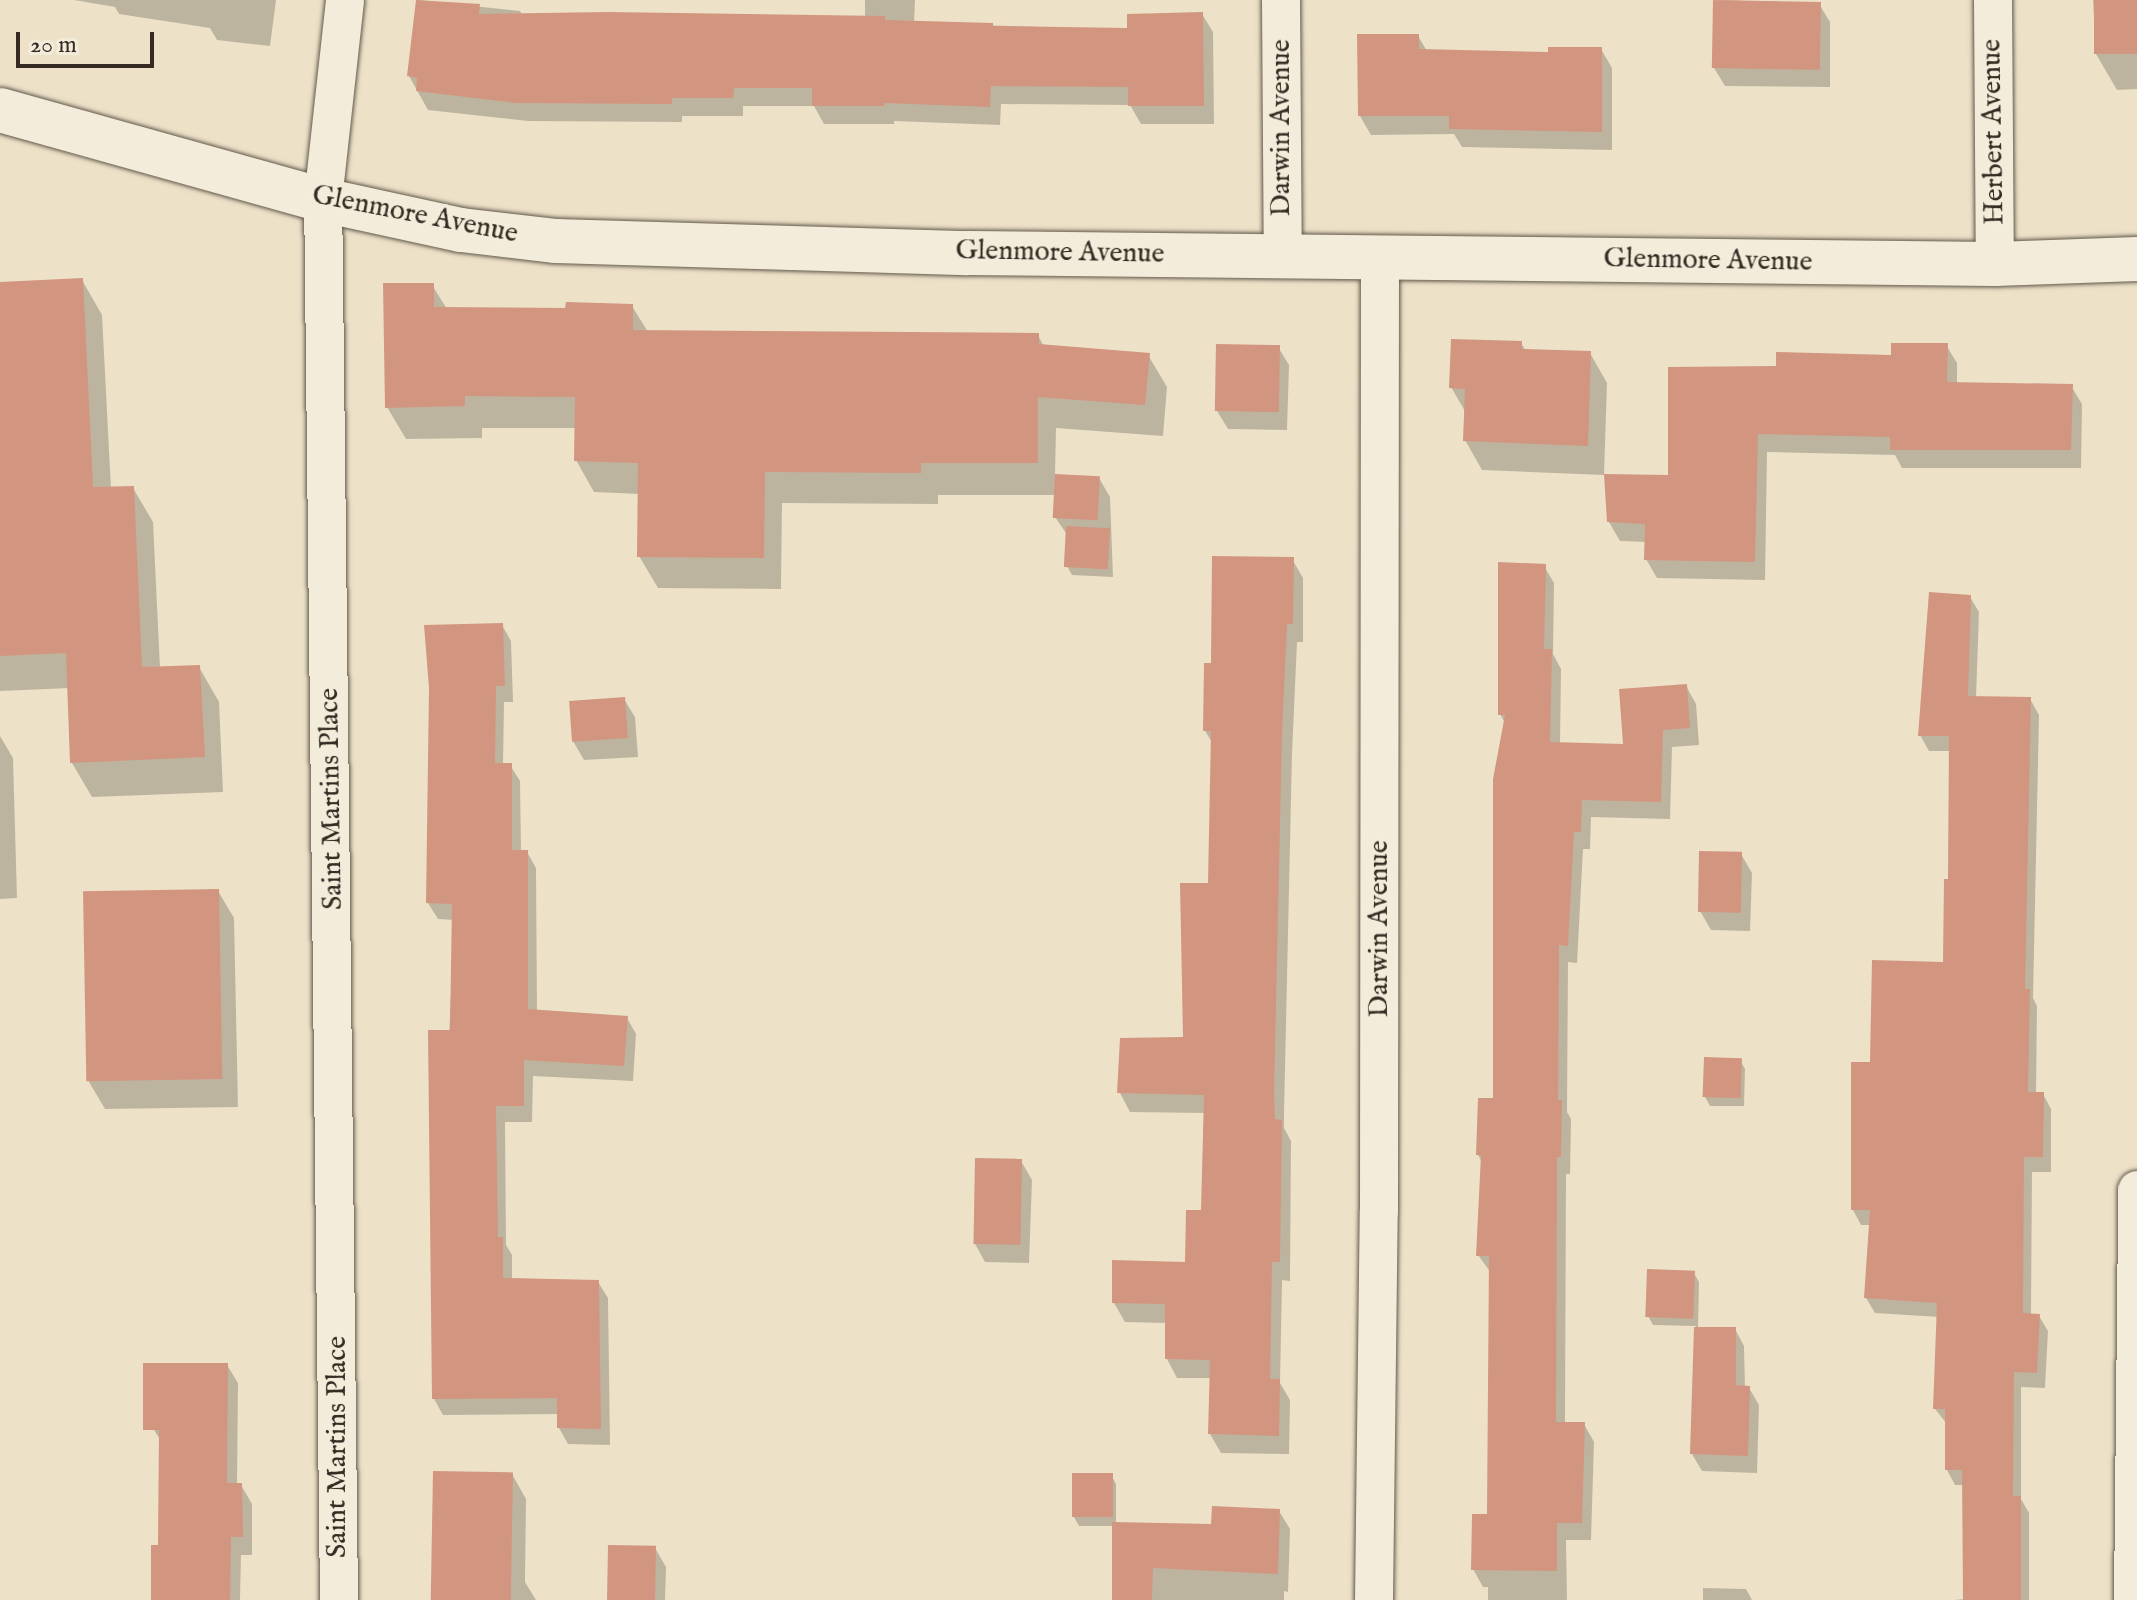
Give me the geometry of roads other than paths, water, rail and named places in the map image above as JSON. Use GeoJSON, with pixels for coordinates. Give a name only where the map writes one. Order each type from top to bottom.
{"type":"FeatureCollection","features":[{"type":"Feature","properties":{"kind":"street","name":"Saint Martins Place"},"geometry":{"type":"LineString","coordinates":[[339,1600],[323,200],[345,0]]}},
{"type":"Feature","properties":{"kind":"street","name":"Darwin Avenue"},"geometry":{"type":"LineString","coordinates":[[1281,0],[1283,256]]}},
{"type":"Feature","properties":{"kind":"street","name":"Herbert Avenue"},"geometry":{"type":"LineString","coordinates":[[1993,0],[1995,264]]}},
{"type":"Feature","properties":{"kind":"street","name":"Glenmore Avenue"},"geometry":{"type":"LineString","coordinates":[[0,110],[323,200],[461,230],[556,241],[968,253],[1995,264],[2137,259]]}},
{"type":"Feature","properties":{"kind":"street","name":"Darwin Avenue"},"geometry":{"type":"LineString","coordinates":[[1374,1600],[1379,1211],[1380,257]]}},
{"type":"Feature","properties":{"kind":"street"},"geometry":{"type":"LineString","coordinates":[[2133,1600],[2137,1190]]}}]}
